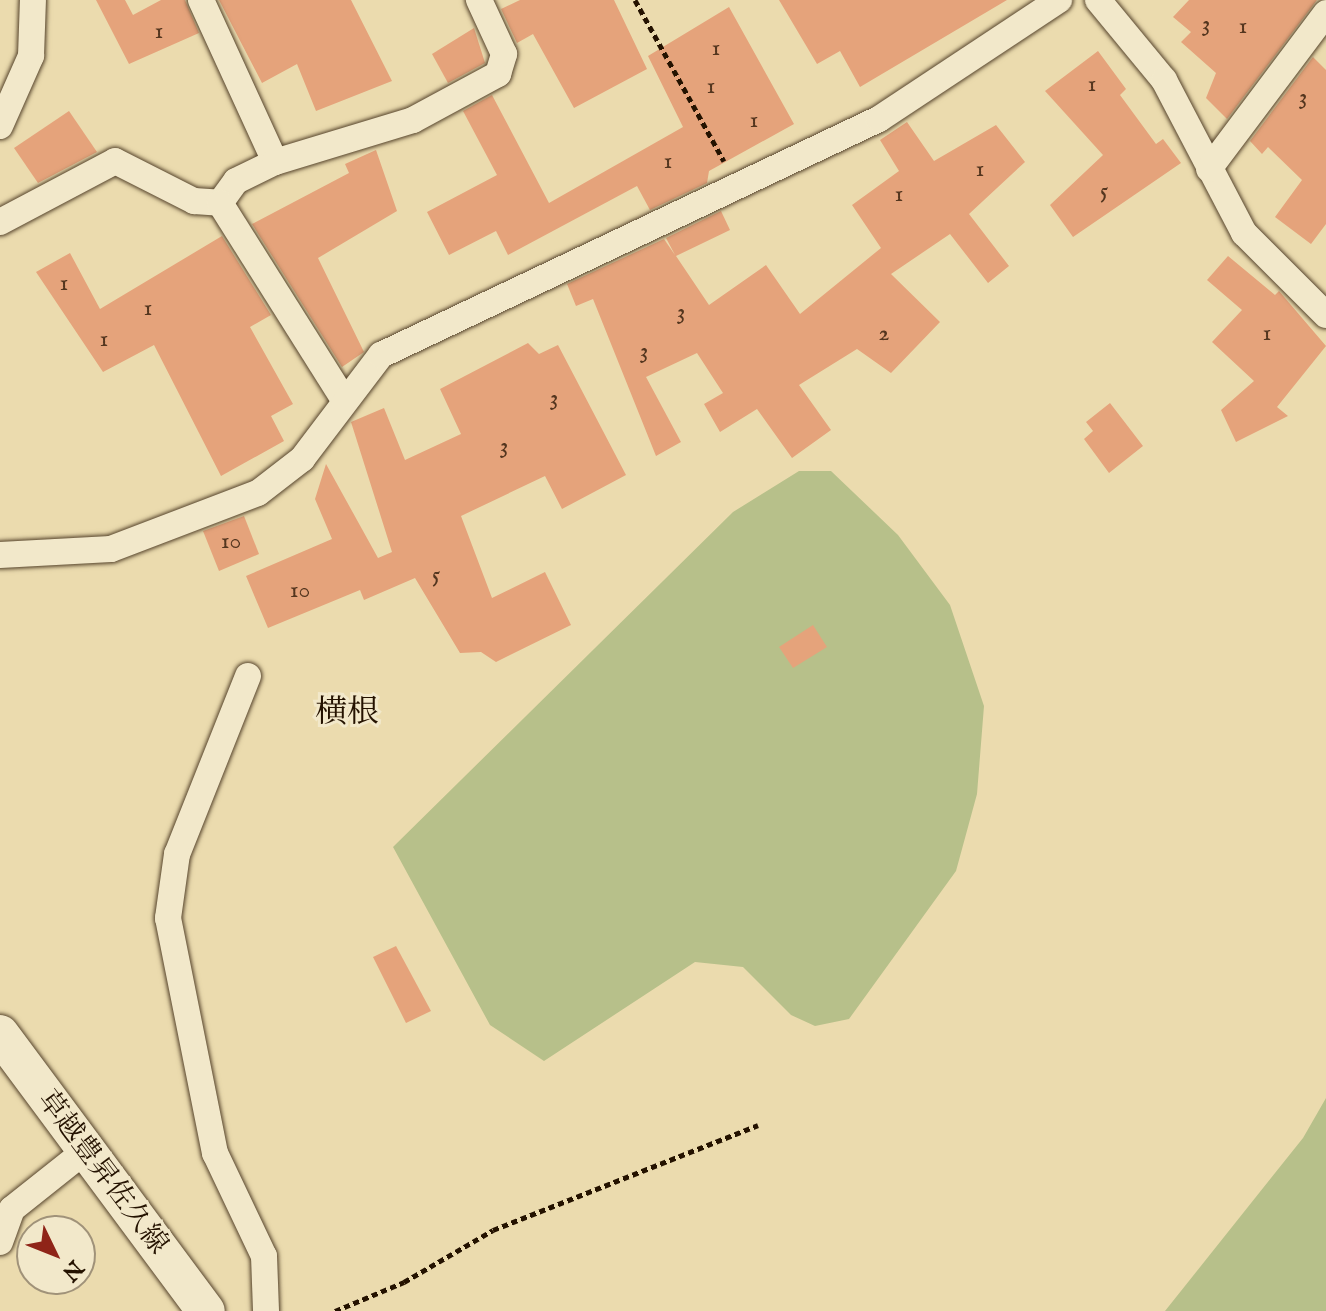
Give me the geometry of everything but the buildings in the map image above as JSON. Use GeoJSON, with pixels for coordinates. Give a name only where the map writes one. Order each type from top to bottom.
{"type":"FeatureCollection","features":[{"type":"Feature","properties":{"kind":"main road","name":"草越豊昇佐久線"},"geometry":{"type":"LineString","coordinates":[[0,1034],[206,1311]]}},
{"type":"Feature","properties":{"kind":"street"},"geometry":{"type":"LineString","coordinates":[[0,126],[31,56],[33,0]]}},
{"type":"Feature","properties":{"kind":"street"},"geometry":{"type":"LineString","coordinates":[[201,0],[275,162]]}},
{"type":"Feature","properties":{"kind":"street"},"geometry":{"type":"LineString","coordinates":[[220,203],[236,181],[275,162],[413,120],[498,74],[504,54],[479,0]]}},
{"type":"Feature","properties":{"kind":"street"},"geometry":{"type":"LineString","coordinates":[[0,555],[111,549],[258,493],[302,459],[381,355],[879,119],[1059,0]]}},
{"type":"Feature","properties":{"kind":"street"},"geometry":{"type":"LineString","coordinates":[[1098,0],[1164,80],[1244,233],[1326,315]]}},
{"type":"Feature","properties":{"kind":"street"},"geometry":{"type":"LineString","coordinates":[[1209,169],[1326,13]]}},
{"type":"Feature","properties":{"kind":"street"},"geometry":{"type":"LineString","coordinates":[[0,222],[115,161],[194,201],[220,203]]}},
{"type":"Feature","properties":{"kind":"street"},"geometry":{"type":"LineString","coordinates":[[220,203],[344,400]]}},
{"type":"Feature","properties":{"kind":"street"},"geometry":{"type":"LineString","coordinates":[[248,676],[177,854],[168,918],[215,1153],[264,1256],[266,1311]]}},
{"type":"Feature","properties":{"kind":"street"},"geometry":{"type":"LineString","coordinates":[[0,1242],[12,1209],[85,1151]]}},
{"type":"Feature","properties":{"kind":"path"},"geometry":{"type":"LineString","coordinates":[[635,0],[738,186]]}},
{"type":"Feature","properties":{"kind":"path"},"geometry":{"type":"LineString","coordinates":[[335,1311],[404,1282],[493,1230],[758,1125]]}},
{"type":"Feature","properties":{"kind":"green space"},"geometry":{"type":"Polygon","coordinates":[[[799,471],[831,471],[898,535],[950,605],[984,706],[977,794],[956,871],[849,1019],[815,1026],[791,1015],[743,967],[695,962],[544,1061],[490,1025],[393,847],[733,512],[799,471]]]}},
{"type":"Feature","properties":{"kind":"green space"},"geometry":{"type":"Polygon","coordinates":[[[1326,1098],[1326,1311],[1165,1311],[1303,1138],[1326,1098]]]}},
{"type":"Feature","properties":{"kind":"district","name":"横根"},"geometry":{"type":"Point","coordinates":[347,714]}}]}
